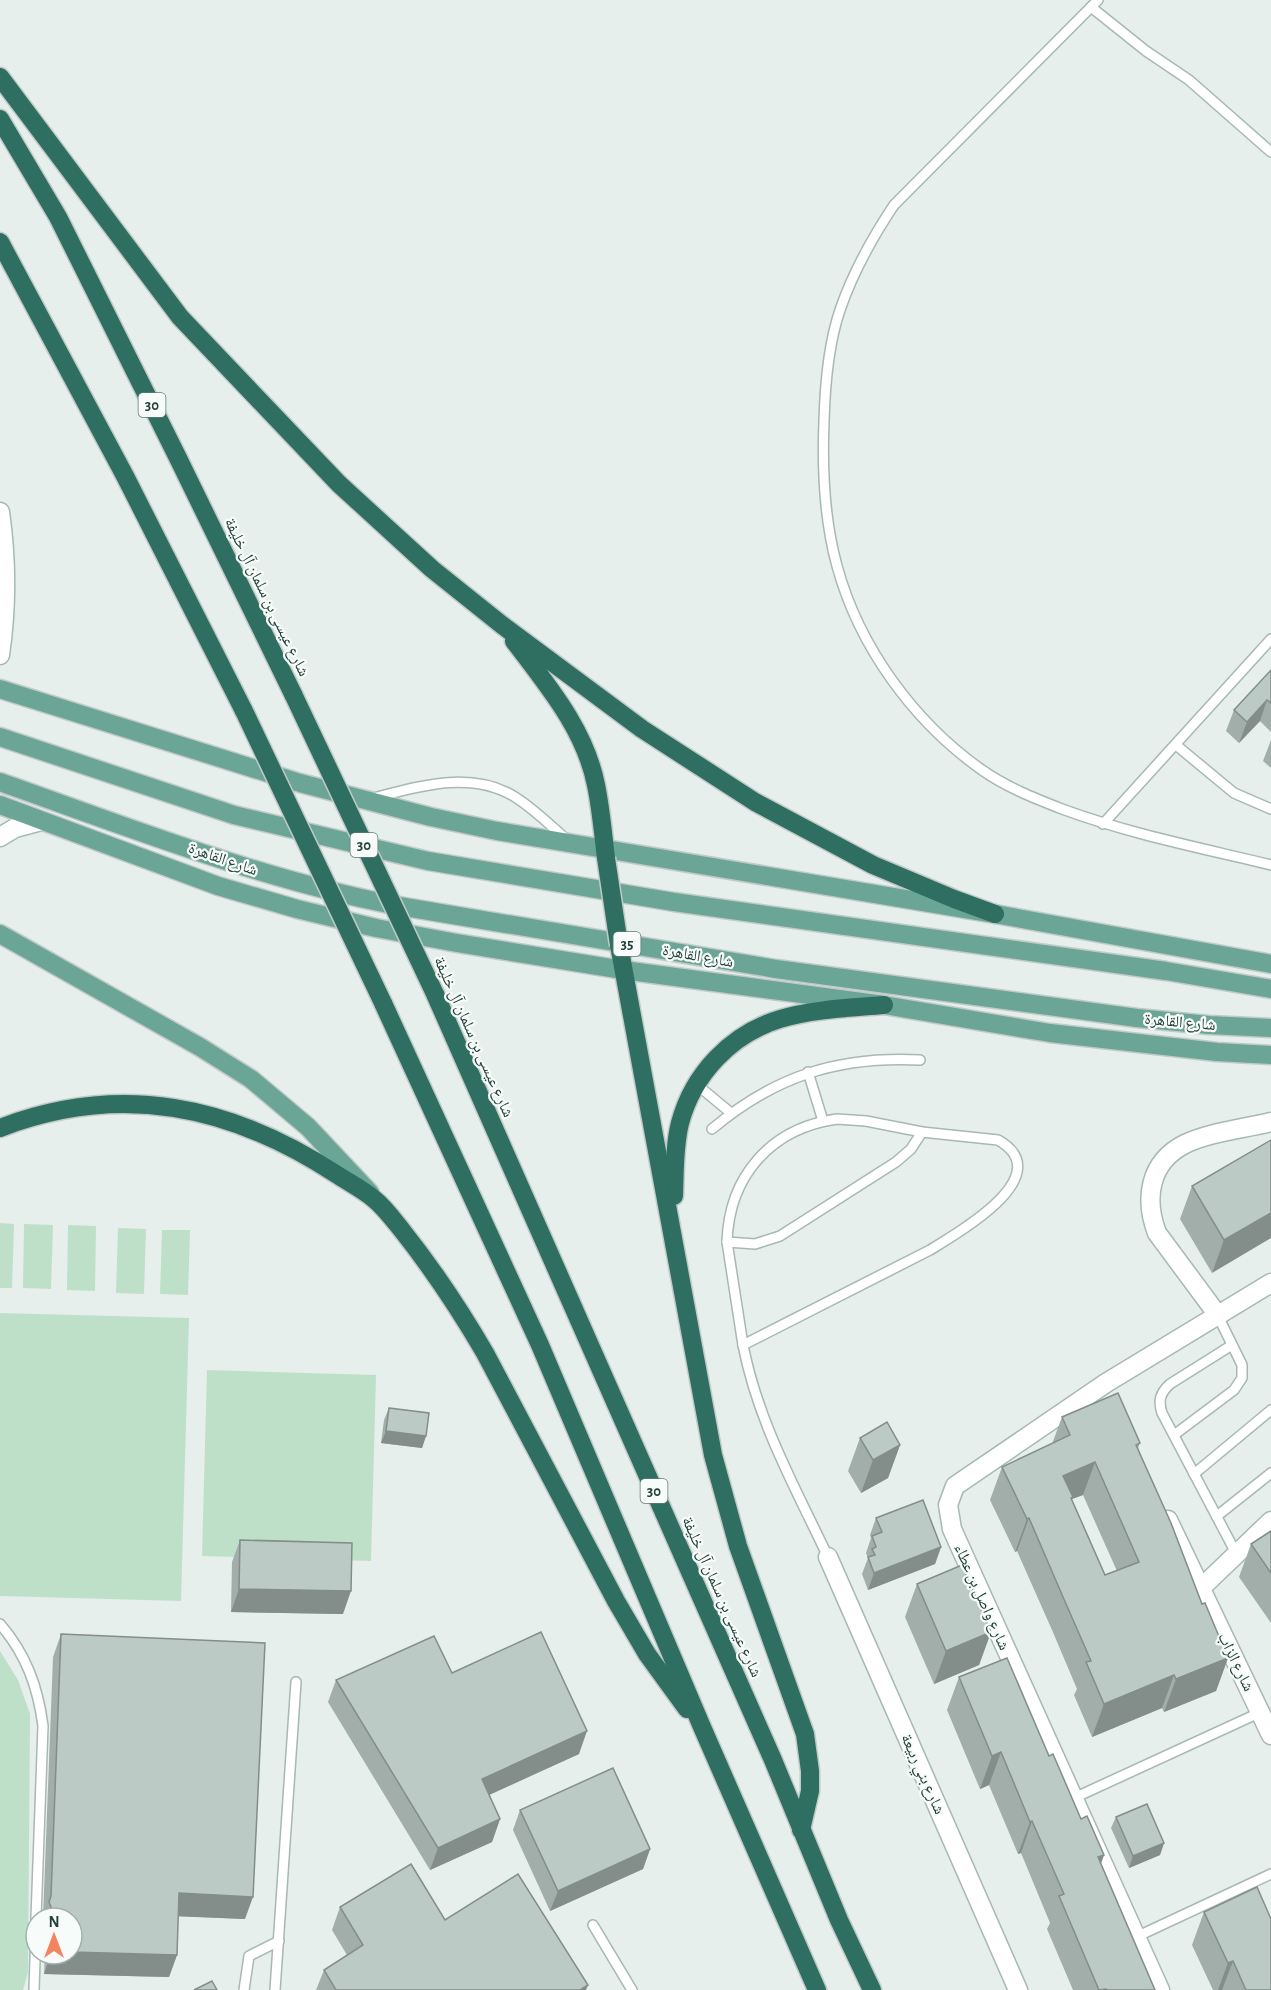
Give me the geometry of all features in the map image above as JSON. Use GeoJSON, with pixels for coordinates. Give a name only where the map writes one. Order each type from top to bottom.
{"type":"FeatureCollection","features":[{"type":"Feature","properties":{"kind":"highway"},"geometry":{"type":"LineString","coordinates":[[0,77],[180,317],[361,506],[432,569],[502,625],[642,729],[755,802],[873,865],[995,914]]}},
{"type":"Feature","properties":{"kind":"highway","name":"شارع عيسى بن سلمان آل خليفة"},"geometry":{"type":"LineString","coordinates":[[0,119],[58,217],[178,458],[435,994],[773,1760],[839,1920],[872,1990]]}},
{"type":"Feature","properties":{"kind":"highway"},"geometry":{"type":"LineString","coordinates":[[0,242],[125,476],[244,711],[383,1003],[540,1345],[702,1727],[817,1990]]}},
{"type":"Feature","properties":{"kind":"highway"},"geometry":{"type":"LineString","coordinates":[[502,625],[564,708],[577,732],[596,783],[623,970],[708,1424],[726,1505],[738,1546],[805,1734],[810,1791],[801,1830]]}},
{"type":"Feature","properties":{"kind":"highway"},"geometry":{"type":"LineString","coordinates":[[672,1225],[680,1124],[696,1084],[724,1050],[761,1026],[781,1018],[884,1005]]}},
{"type":"Feature","properties":{"kind":"highway"},"geometry":{"type":"LineString","coordinates":[[0,1128],[53,1111],[88,1106],[114,1104],[185,1110],[240,1125],[288,1144],[375,1199],[410,1240],[468,1324],[631,1628],[664,1679],[702,1727]]}},
{"type":"Feature","properties":{"kind":"main road"},"geometry":{"type":"LineString","coordinates":[[0,689],[300,783],[475,826],[570,843],[605,853],[995,914],[1271,964]]}},
{"type":"Feature","properties":{"kind":"main road"},"geometry":{"type":"LineString","coordinates":[[0,737],[234,815],[428,861],[674,902],[1166,971],[1271,989]]}},
{"type":"Feature","properties":{"kind":"main road","name":"شارع القاهرة"},"geometry":{"type":"LineString","coordinates":[[0,782],[241,867],[321,890],[393,905],[776,969],[1137,1018],[1271,1028]]}},
{"type":"Feature","properties":{"kind":"main road","name":"شارع القاهرة"},"geometry":{"type":"LineString","coordinates":[[0,805],[218,886],[297,909],[376,928],[623,970],[884,1005],[1050,1033],[1217,1052],[1271,1055]]}},
{"type":"Feature","properties":{"kind":"main road"},"geometry":{"type":"LineString","coordinates":[[0,934],[200,1047],[251,1079],[308,1126],[375,1199]]}},
{"type":"Feature","properties":{"kind":"street"},"geometry":{"type":"LineString","coordinates":[[0,512],[6,611],[0,656]]}},
{"type":"Feature","properties":{"kind":"street"},"geometry":{"type":"LineString","coordinates":[[0,837],[15,828],[41,821]]}},
{"type":"Feature","properties":{"kind":"street"},"geometry":{"type":"LineString","coordinates":[[1217,1314],[1157,1233],[1151,1217],[1149,1200],[1152,1184],[1158,1168],[1169,1155],[1183,1145],[1198,1139],[1271,1122]]}},
{"type":"Feature","properties":{"kind":"street","name":"شارع واصل بن عطاء"},"geometry":{"type":"LineString","coordinates":[[1160,1990],[952,1529],[948,1505],[955,1486],[1106,1383],[1217,1314],[1267,1290]]}},
{"type":"Feature","properties":{"kind":"street"},"geometry":{"type":"LineString","coordinates":[[1106,1383],[1116,1404]]}},
{"type":"Feature","properties":{"kind":"street","name":"شارع الزاب"},"geometry":{"type":"LineString","coordinates":[[1159,1500],[1271,1735]]}},
{"type":"Feature","properties":{"kind":"street"},"geometry":{"type":"LineString","coordinates":[[1200,1589],[1271,1521]]}},
{"type":"Feature","properties":{"kind":"street","name":"شارع بني ربيعة"},"geometry":{"type":"LineString","coordinates":[[828,1557],[1018,1990]]}},
{"type":"Feature","properties":{"kind":"lane"},"geometry":{"type":"LineString","coordinates":[[1271,152],[1189,80],[1146,51],[1094,4],[894,206],[876,232],[849,285],[837,323],[826,377],[822,453],[829,526],[846,596],[879,661],[924,719],[952,746],[983,771],[1024,794],[1103,824],[1271,865]]}},
{"type":"Feature","properties":{"kind":"lane"},"geometry":{"type":"LineString","coordinates":[[1103,824],[1271,639]]}},
{"type":"Feature","properties":{"kind":"lane"},"geometry":{"type":"LineString","coordinates":[[1176,745],[1234,793],[1271,809]]}},
{"type":"Feature","properties":{"kind":"lane"},"geometry":{"type":"LineString","coordinates":[[366,800],[440,782],[486,787],[514,796],[570,843]]}},
{"type":"Feature","properties":{"kind":"lane"},"geometry":{"type":"LineString","coordinates":[[712,1129],[731,1113],[768,1089],[808,1072],[864,1060],[920,1060]]}},
{"type":"Feature","properties":{"kind":"lane"},"geometry":{"type":"LineString","coordinates":[[808,1072],[822,1121]]}},
{"type":"Feature","properties":{"kind":"lane"},"geometry":{"type":"LineString","coordinates":[[696,1084],[731,1113]]}},
{"type":"Feature","properties":{"kind":"lane"},"geometry":{"type":"LineString","coordinates":[[743,1345],[930,1250],[972,1223],[1004,1195],[1015,1181],[1018,1172],[1013,1153],[998,1140],[922,1132],[866,1121],[837,1119],[822,1121],[791,1133],[764,1152],[736,1193],[728,1226],[727,1242],[743,1345],[752,1389],[768,1431],[828,1557]]}},
{"type":"Feature","properties":{"kind":"lane"},"geometry":{"type":"LineString","coordinates":[[727,1242],[754,1244],[780,1236],[896,1162],[911,1149],[922,1132]]}},
{"type":"Feature","properties":{"kind":"lane"},"geometry":{"type":"LineString","coordinates":[[1174,1435],[1238,1384],[1242,1378],[1242,1365],[1217,1314]]}},
{"type":"Feature","properties":{"kind":"lane"},"geometry":{"type":"LineString","coordinates":[[1232,1345],[1165,1388],[1161,1394],[1160,1407],[1237,1554]]}},
{"type":"Feature","properties":{"kind":"lane"},"geometry":{"type":"LineString","coordinates":[[1194,1474],[1271,1410]]}},
{"type":"Feature","properties":{"kind":"lane"},"geometry":{"type":"LineString","coordinates":[[1217,1516],[1271,1473]]}},
{"type":"Feature","properties":{"kind":"lane"},"geometry":{"type":"LineString","coordinates":[[0,1624],[26,1660],[40,1701],[43,1726],[36,1906]]}},
{"type":"Feature","properties":{"kind":"lane"},"geometry":{"type":"LineString","coordinates":[[275,1990],[296,1682]]}},
{"type":"Feature","properties":{"kind":"lane"},"geometry":{"type":"LineString","coordinates":[[1074,1798],[1261,1712]]}},
{"type":"Feature","properties":{"kind":"lane"},"geometry":{"type":"LineString","coordinates":[[1136,1936],[1271,1874]]}},
{"type":"Feature","properties":{"kind":"lane"},"geometry":{"type":"LineString","coordinates":[[593,1925],[632,1990]]}},
{"type":"Feature","properties":{"kind":"lane"},"geometry":{"type":"LineString","coordinates":[[244,1990],[249,1956],[279,1941]]}},
{"type":"Feature","properties":{"kind":"lane"},"geometry":{"type":"LineString","coordinates":[[34,1990],[35,1966]]}},
{"type":"Feature","properties":{"kind":"green space"},"geometry":{"type":"Polygon","coordinates":[[[0,1223],[14,1224],[12,1288],[0,1288],[0,1223]]]}},
{"type":"Feature","properties":{"kind":"green space"},"geometry":{"type":"Polygon","coordinates":[[[24,1224],[53,1225],[51,1289],[23,1288],[24,1224]]]}},
{"type":"Feature","properties":{"kind":"green space"},"geometry":{"type":"Polygon","coordinates":[[[68,1225],[96,1226],[95,1291],[67,1290],[68,1225]]]}},
{"type":"Feature","properties":{"kind":"green space"},"geometry":{"type":"Polygon","coordinates":[[[118,1228],[146,1229],[144,1294],[116,1293],[118,1228]]]}},
{"type":"Feature","properties":{"kind":"green space"},"geometry":{"type":"Polygon","coordinates":[[[162,1230],[190,1230],[188,1295],[160,1294],[162,1230]]]}},
{"type":"Feature","properties":{"kind":"green space"},"geometry":{"type":"Polygon","coordinates":[[[0,1313],[189,1318],[181,1601],[0,1596],[0,1313]]]}},
{"type":"Feature","properties":{"kind":"green space"},"geometry":{"type":"Polygon","coordinates":[[[207,1370],[376,1375],[371,1561],[202,1556],[207,1370]]]}},
{"type":"Feature","properties":{"kind":"green space"},"geometry":{"type":"Polygon","coordinates":[[[0,1651],[18,1680],[30,1714],[29,1906],[24,1906],[24,1966],[28,1966],[28,1972],[23,1990],[0,1990],[0,1651]]]}},
{"type":"Feature","properties":{"kind":"building"},"geometry":{"type":"Polygon","coordinates":[[[1271,670],[1271,703],[1267,700],[1247,722],[1234,710],[1271,670]]]}},
{"type":"Feature","properties":{"kind":"building"},"geometry":{"type":"Polygon","coordinates":[[[1271,1140],[1271,1213],[1224,1240],[1192,1186],[1271,1140]]]}},
{"type":"Feature","properties":{"kind":"building"},"geometry":{"type":"Polygon","coordinates":[[[1118,1393],[1140,1443],[1136,1445],[1171,1523],[1202,1604],[1205,1603],[1228,1658],[1176,1679],[1174,1675],[1104,1704],[1086,1662],[1091,1661],[1029,1518],[1027,1519],[1002,1467],[1070,1435],[1062,1417],[1118,1393]],[[1095,1462],[1063,1476],[1105,1575],[1139,1562],[1095,1462]]]}},
{"type":"Feature","properties":{"kind":"building"},"geometry":{"type":"Polygon","coordinates":[[[389,1408],[429,1413],[426,1436],[386,1431],[389,1408]]]}},
{"type":"Feature","properties":{"kind":"building"},"geometry":{"type":"Polygon","coordinates":[[[887,1422],[900,1445],[873,1460],[860,1438],[887,1422]]]}},
{"type":"Feature","properties":{"kind":"building"},"geometry":{"type":"Polygon","coordinates":[[[923,1500],[941,1547],[874,1573],[868,1557],[875,1555],[872,1549],[876,1547],[872,1536],[882,1532],[876,1518],[923,1500]]]}},
{"type":"Feature","properties":{"kind":"building"},"geometry":{"type":"Polygon","coordinates":[[[1271,1531],[1271,1573],[1251,1544],[1271,1531]]]}},
{"type":"Feature","properties":{"kind":"building"},"geometry":{"type":"Polygon","coordinates":[[[240,1540],[352,1543],[351,1591],[239,1589],[240,1540]]]}},
{"type":"Feature","properties":{"kind":"building"},"geometry":{"type":"Polygon","coordinates":[[[962,1565],[991,1632],[946,1651],[917,1584],[962,1565]]]}},
{"type":"Feature","properties":{"kind":"building"},"geometry":{"type":"Polygon","coordinates":[[[541,1632],[587,1731],[482,1779],[500,1819],[438,1848],[336,1680],[434,1636],[452,1673],[541,1632]]]}},
{"type":"Feature","properties":{"kind":"building"},"geometry":{"type":"Polygon","coordinates":[[[61,1634],[265,1643],[253,1897],[179,1893],[177,1955],[84,1952],[84,1906],[51,1906],[61,1634]]]}},
{"type":"Feature","properties":{"kind":"building"},"geometry":{"type":"Polygon","coordinates":[[[1007,1658],[1049,1756],[1053,1754],[1081,1819],[1087,1816],[1104,1855],[1098,1857],[1155,1990],[1099,1990],[1059,1896],[1064,1894],[1032,1821],[1030,1822],[1001,1752],[992,1756],[959,1677],[1007,1658]]]}},
{"type":"Feature","properties":{"kind":"building"},"geometry":{"type":"Polygon","coordinates":[[[613,1768],[650,1849],[558,1891],[520,1810],[613,1768]]]}},
{"type":"Feature","properties":{"kind":"building"},"geometry":{"type":"Polygon","coordinates":[[[1147,1804],[1164,1843],[1133,1856],[1116,1817],[1147,1804]]]}},
{"type":"Feature","properties":{"kind":"building"},"geometry":{"type":"Polygon","coordinates":[[[411,1864],[445,1920],[518,1874],[588,1985],[580,1990],[336,1990],[324,1970],[363,1945],[340,1907],[411,1864]]]}},
{"type":"Feature","properties":{"kind":"building"},"geometry":{"type":"Polygon","coordinates":[[[1257,1887],[1271,1919],[1271,1990],[1246,1990],[1233,1961],[1228,1963],[1204,1912],[1257,1887]]]}},
{"type":"Feature","properties":{"kind":"building"},"geometry":{"type":"Polygon","coordinates":[[[212,1981],[217,1990],[194,1990],[212,1981]]]}}]}
